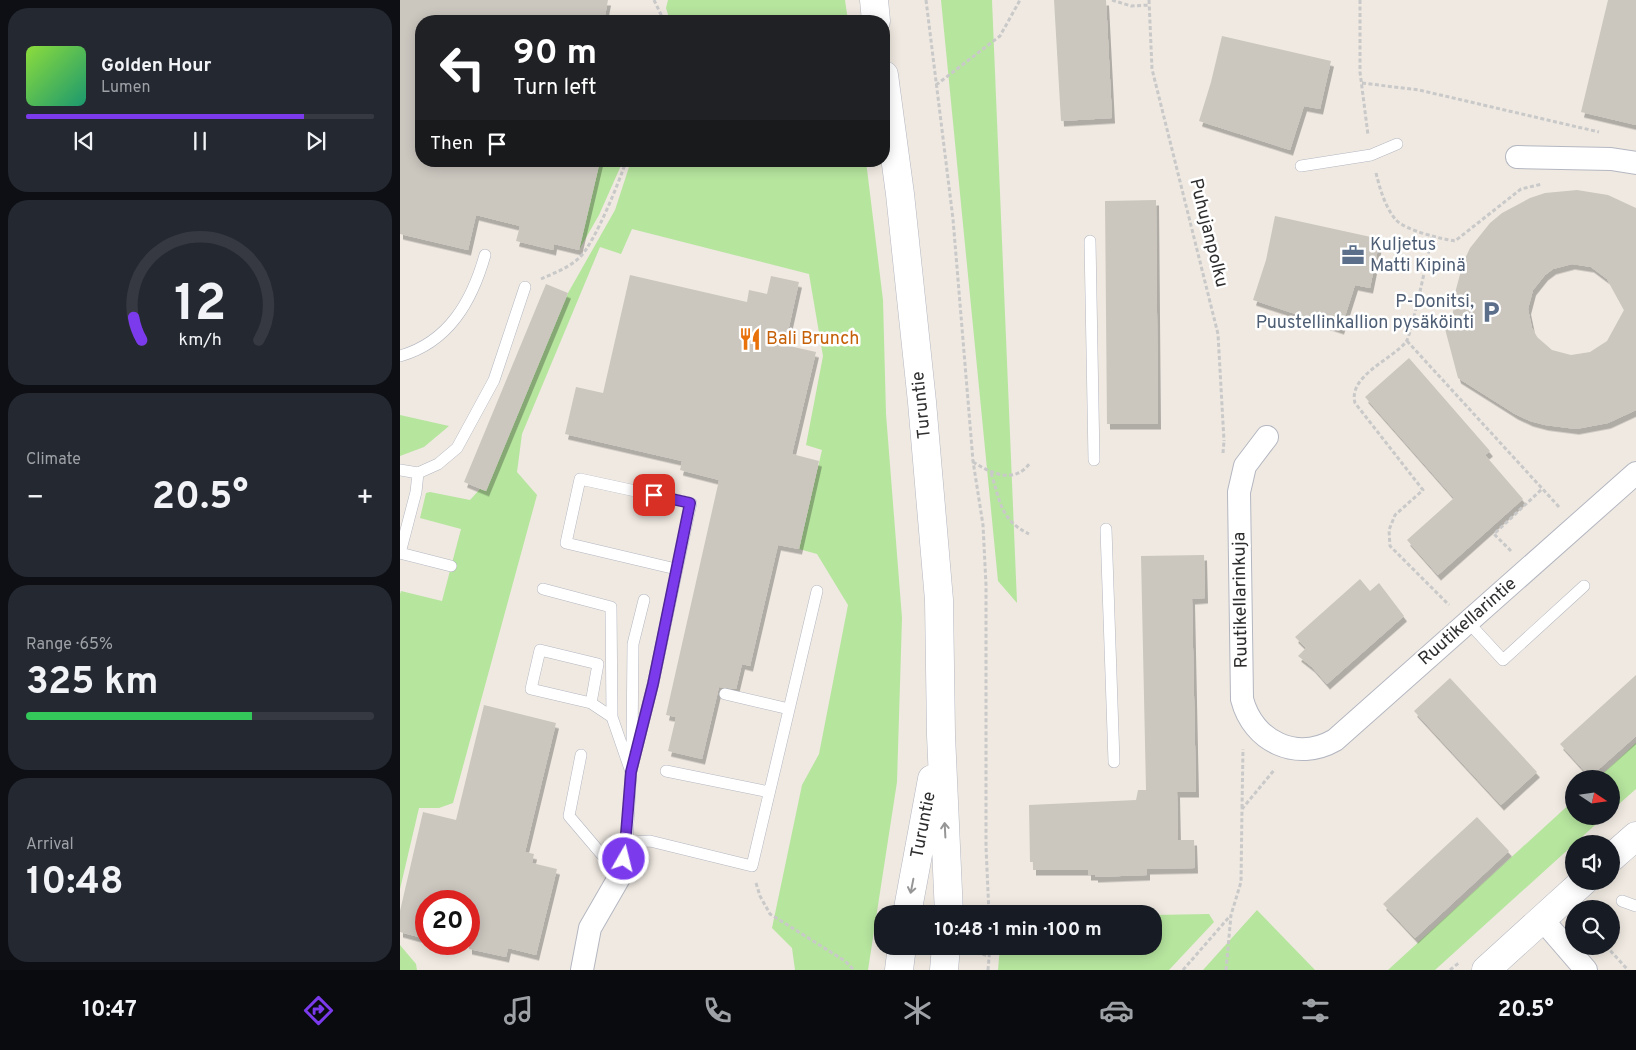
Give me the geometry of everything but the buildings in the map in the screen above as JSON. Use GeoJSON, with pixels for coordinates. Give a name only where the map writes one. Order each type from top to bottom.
{"type":"FeatureCollection","features":[{"type":"Feature","properties":{"kind":"main road"},"geometry":{"type":"LineString","coordinates":[[874,0],[875,15]]}},
{"type":"Feature","properties":{"kind":"main road","name":"Turuntie"},"geometry":{"type":"LineString","coordinates":[[890,124],[912,303],[940,600],[940,735],[948,905]]}},
{"type":"Feature","properties":{"kind":"main road","name":"Turuntie"},"geometry":{"type":"LineString","coordinates":[[909,905],[940,735]]}},
{"type":"Feature","properties":{"kind":"main road"},"geometry":{"type":"LineString","coordinates":[[1620,850],[1636,836]]}},
{"type":"Feature","properties":{"kind":"main road"},"geometry":{"type":"LineString","coordinates":[[1486,970],[1574,890]]}},
{"type":"Feature","properties":{"kind":"main road"},"geometry":{"type":"LineString","coordinates":[[899,970],[901,955]]}},
{"type":"Feature","properties":{"kind":"main road"},"geometry":{"type":"LineString","coordinates":[[944,970],[945,955]]}},
{"type":"Feature","properties":{"kind":"street"},"geometry":{"type":"LineString","coordinates":[[1517,157],[1610,159],[1636,163]]}},
{"type":"Feature","properties":{"kind":"street","name":"Ruutikellarinkuja"},"geometry":{"type":"LineString","coordinates":[[1267,438],[1245,466],[1239,492],[1242,699],[1245,711],[1257,729],[1267,738],[1290,748]]}},
{"type":"Feature","properties":{"kind":"street","name":"Ruutikellarintie"},"geometry":{"type":"LineString","coordinates":[[1290,748],[1312,750],[1335,740],[1462,617],[1636,473]]}},
{"type":"Feature","properties":{"kind":"street"},"geometry":{"type":"LineString","coordinates":[[582,970],[590,928],[620,876]]}},
{"type":"Feature","properties":{"kind":"street"},"geometry":{"type":"LineString","coordinates":[[1541,918],[1586,970]]}},
{"type":"Feature","properties":{"kind":"lane"},"geometry":{"type":"LineString","coordinates":[[1301,166],[1371,155],[1397,144]]}},
{"type":"Feature","properties":{"kind":"lane"},"geometry":{"type":"LineString","coordinates":[[1090,240],[1094,460]]}},
{"type":"Feature","properties":{"kind":"lane"},"geometry":{"type":"LineString","coordinates":[[400,356],[414,352],[448,329],[468,299],[485,255]]}},
{"type":"Feature","properties":{"kind":"lane"},"geometry":{"type":"LineString","coordinates":[[400,470],[418,473],[438,464],[457,448],[494,380],[525,287]]}},
{"type":"Feature","properties":{"kind":"lane"},"geometry":{"type":"LineString","coordinates":[[418,473],[416,492],[400,553],[451,566]]}},
{"type":"Feature","properties":{"kind":"lane"},"geometry":{"type":"LineString","coordinates":[[631,772],[653,684],[690,503],[580,479],[566,543],[676,569]]}},
{"type":"Feature","properties":{"kind":"lane"},"geometry":{"type":"LineString","coordinates":[[1106,529],[1114,762]]}},
{"type":"Feature","properties":{"kind":"lane"},"geometry":{"type":"LineString","coordinates":[[1462,617],[1503,660],[1584,586]]}},
{"type":"Feature","properties":{"kind":"lane"},"geometry":{"type":"LineString","coordinates":[[543,589],[610,607],[612,717],[631,772]]}},
{"type":"Feature","properties":{"kind":"lane"},"geometry":{"type":"LineString","coordinates":[[620,876],[633,842],[650,842],[752,866],[817,591]]}},
{"type":"Feature","properties":{"kind":"lane"},"geometry":{"type":"LineString","coordinates":[[620,876],[627,841],[631,772],[634,716],[633,644],[644,600]]}},
{"type":"Feature","properties":{"kind":"lane"},"geometry":{"type":"LineString","coordinates":[[591,703],[598,664],[540,650],[531,689],[591,703],[612,717]]}},
{"type":"Feature","properties":{"kind":"lane"},"geometry":{"type":"LineString","coordinates":[[725,694],[789,709]]}},
{"type":"Feature","properties":{"kind":"lane"},"geometry":{"type":"LineString","coordinates":[[581,755],[569,816],[620,876]]}},
{"type":"Feature","properties":{"kind":"lane"},"geometry":{"type":"LineString","coordinates":[[666,771],[769,792]]}},
{"type":"Feature","properties":{"kind":"lane"},"geometry":{"type":"LineString","coordinates":[[1622,901],[1636,906]]}},
{"type":"Feature","properties":{"kind":"path"},"geometry":{"type":"LineString","coordinates":[[654,0],[661,15]]}},
{"type":"Feature","properties":{"kind":"path"},"geometry":{"type":"LineString","coordinates":[[926,0],[953,219],[972,461],[983,524],[986,585],[986,855],[989,905]]}},
{"type":"Feature","properties":{"kind":"path"},"geometry":{"type":"LineString","coordinates":[[936,86],[1000,36],[1020,0]]}},
{"type":"Feature","properties":{"kind":"path"},"geometry":{"type":"LineString","coordinates":[[1112,0],[1131,6],[1150,5]]}},
{"type":"Feature","properties":{"kind":"path","name":"Puhujanpolku"},"geometry":{"type":"LineString","coordinates":[[1149,0],[1152,69],[1218,334],[1224,441],[1223,459]]}},
{"type":"Feature","properties":{"kind":"path"},"geometry":{"type":"LineString","coordinates":[[1360,0],[1362,83],[1371,155],[1382,195],[1397,221],[1432,237],[1455,242],[1521,189],[1546,183]]}},
{"type":"Feature","properties":{"kind":"path"},"geometry":{"type":"LineString","coordinates":[[1362,83],[1419,90],[1609,134]]}},
{"type":"Feature","properties":{"kind":"path"},"geometry":{"type":"LineString","coordinates":[[525,287],[569,265],[582,256],[601,220],[623,167]]}},
{"type":"Feature","properties":{"kind":"path"},"geometry":{"type":"LineString","coordinates":[[1432,237],[1407,341],[1357,384],[1352,394],[1354,403],[1423,490],[1395,515],[1389,530],[1390,546],[1462,617]]}},
{"type":"Feature","properties":{"kind":"path"},"geometry":{"type":"LineString","coordinates":[[1407,341],[1564,513]]}},
{"type":"Feature","properties":{"kind":"path"},"geometry":{"type":"LineString","coordinates":[[1224,441],[1245,466]]}},
{"type":"Feature","properties":{"kind":"path"},"geometry":{"type":"LineString","coordinates":[[972,461],[992,473],[1009,476],[1024,471],[1030,463]]}},
{"type":"Feature","properties":{"kind":"path"},"geometry":{"type":"LineString","coordinates":[[992,473],[995,493],[1004,513],[1019,530],[1029,534]]}},
{"type":"Feature","properties":{"kind":"path"},"geometry":{"type":"LineString","coordinates":[[1517,556],[1494,534],[1542,489]]}},
{"type":"Feature","properties":{"kind":"path"},"geometry":{"type":"LineString","coordinates":[[1226,970],[1231,915],[1241,882],[1240,832],[1243,743],[1250,748]]}},
{"type":"Feature","properties":{"kind":"path"},"geometry":{"type":"LineString","coordinates":[[1242,809],[1290,748]]}},
{"type":"Feature","properties":{"kind":"path"},"geometry":{"type":"LineString","coordinates":[[752,866],[760,896],[770,914],[845,961],[854,970]]}},
{"type":"Feature","properties":{"kind":"path"},"geometry":{"type":"LineString","coordinates":[[1183,970],[1231,915]]}},
{"type":"Feature","properties":{"kind":"path"},"geometry":{"type":"LineString","coordinates":[[985,955],[990,956],[988,970]]}},
{"type":"Feature","properties":{"kind":"path"},"geometry":{"type":"LineString","coordinates":[[1614,955],[1628,970]]}},
{"type":"Feature","properties":{"kind":"green space"},"geometry":{"type":"Polygon","coordinates":[[[668,0],[845,0],[847,15],[668,15],[666,8],[668,0]]]}},
{"type":"Feature","properties":{"kind":"green space"},"geometry":{"type":"Polygon","coordinates":[[[941,0],[992,0],[1017,603],[998,581],[941,0]]]}},
{"type":"Feature","properties":{"kind":"green space"},"geometry":{"type":"Polygon","coordinates":[[[599,167],[620,167],[599,215],[579,250],[599,167]]]}},
{"type":"Feature","properties":{"kind":"green space"},"geometry":{"type":"Polygon","coordinates":[[[629,167],[867,167],[883,300],[886,414],[902,618],[897,782],[878,905],[874,905],[874,931],[868,970],[795,970],[792,948],[772,928],[802,785],[819,754],[848,605],[817,554],[799,549],[822,450],[806,445],[823,356],[809,274],[632,229],[621,254],[600,247],[522,434],[517,472],[537,495],[453,803],[439,808],[419,808],[400,889],[400,594],[401,591],[442,601],[461,529],[420,518],[426,493],[430,492],[470,500],[480,489],[486,491],[568,293],[615,210],[629,167]]]}},
{"type":"Feature","properties":{"kind":"green space"},"geometry":{"type":"Polygon","coordinates":[[[400,415],[449,426],[424,447],[400,456],[400,415]]]}},
{"type":"Feature","properties":{"kind":"green space"},"geometry":{"type":"Polygon","coordinates":[[[1636,743],[1636,789],[1620,803],[1620,770],[1607,770],[1636,743]]]}},
{"type":"Feature","properties":{"kind":"green space"},"geometry":{"type":"Polygon","coordinates":[[[1565,808],[1565,825],[1595,825],[1584,835],[1565,835],[1565,852],[1435,970],[1388,970],[1565,808]]]}},
{"type":"Feature","properties":{"kind":"green space"},"geometry":{"type":"Polygon","coordinates":[[[1257,910],[1315,970],[1203,970],[1257,910]]]}},
{"type":"Feature","properties":{"kind":"green space"},"geometry":{"type":"Polygon","coordinates":[[[1209,914],[1214,922],[1169,970],[998,970],[999,955],[1162,955],[1162,915],[1209,914]]]}},
{"type":"Feature","properties":{"kind":"green space"},"geometry":{"type":"Polygon","coordinates":[[[400,945],[416,964],[417,970],[400,970],[400,945]]]}},
{"type":"Feature","properties":{"kind":"place","name":"Kuljetus Matti Kipinä"},"geometry":{"type":"Point","coordinates":[1353,255]}},
{"type":"Feature","properties":{"kind":"place","name":"P-Donitsi, Puustellinkallion pysäköinti"},"geometry":{"type":"Point","coordinates":[1491,312]}},
{"type":"Feature","properties":{"kind":"place","name":"Bali Brunch"},"geometry":{"type":"Point","coordinates":[750,339]}},
{"type":"Feature","properties":{"kind":"route"},"geometry":{"type":"LineString","coordinates":[[624,859],[627,841],[631,772],[653,684],[690,503],[654,495]]}}]}
